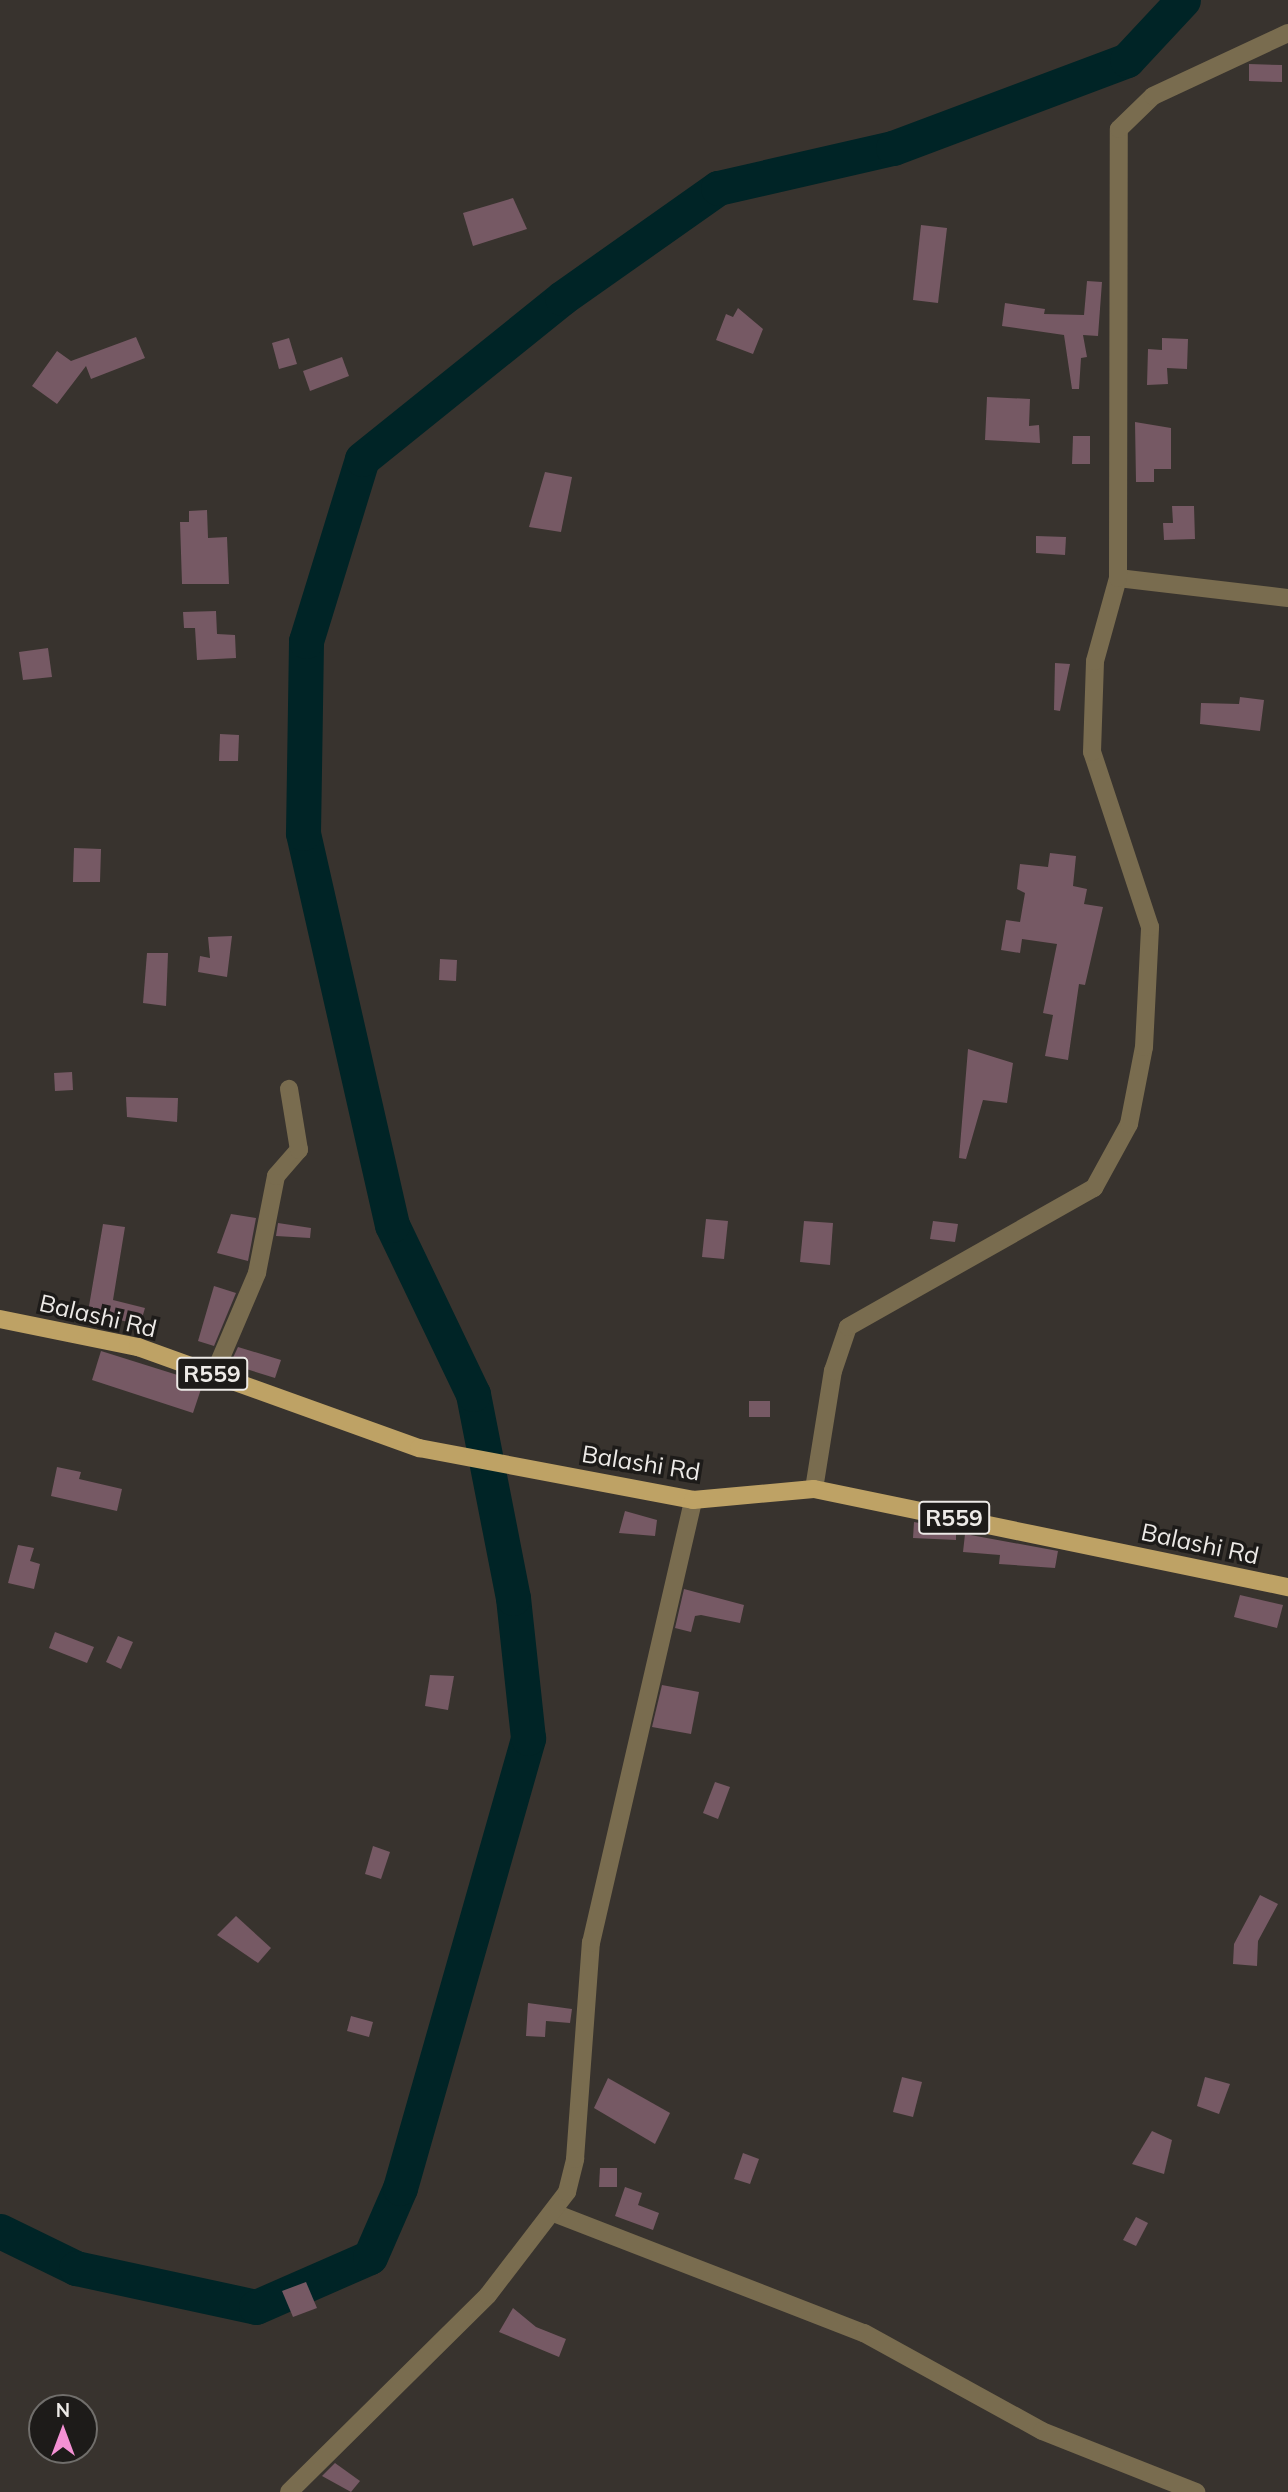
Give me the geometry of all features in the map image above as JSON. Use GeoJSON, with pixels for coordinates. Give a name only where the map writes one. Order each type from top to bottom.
{"type":"FeatureCollection","features":[{"type":"Feature","properties":{"kind":"main road","name":"Balashi Rd"},"geometry":{"type":"LineString","coordinates":[[0,1319],[138,1347],[419,1448],[693,1500],[814,1489],[1288,1587]]}},
{"type":"Feature","properties":{"kind":"street"},"geometry":{"type":"LineString","coordinates":[[814,1489],[833,1371],[848,1327],[1094,1188],[1129,1124],[1144,1047],[1150,927],[1092,752],[1095,662],[1118,578],[1119,129],[1153,96],[1288,33]]}},
{"type":"Feature","properties":{"kind":"street"},"geometry":{"type":"LineString","coordinates":[[1118,578],[1288,598]]}},
{"type":"Feature","properties":{"kind":"street"},"geometry":{"type":"LineString","coordinates":[[214,1374],[257,1273],[276,1176],[299,1150],[289,1089]]}},
{"type":"Feature","properties":{"kind":"street"},"geometry":{"type":"LineString","coordinates":[[289,2492],[488,2295],[554,2213],[575,2159],[591,1942],[693,1500]]}},
{"type":"Feature","properties":{"kind":"street"},"geometry":{"type":"LineString","coordinates":[[554,2213],[864,2333],[1042,2431],[1196,2492]]}},
{"type":"Feature","properties":{"kind":"building"},"geometry":{"type":"Polygon","coordinates":[[[1249,64],[1282,65],[1282,82],[1249,81],[1249,64]]]}},
{"type":"Feature","properties":{"kind":"building"},"geometry":{"type":"Polygon","coordinates":[[[513,198],[527,229],[473,246],[463,213],[513,198]]]}},
{"type":"Feature","properties":{"kind":"building"},"geometry":{"type":"Polygon","coordinates":[[[921,225],[947,228],[938,303],[913,300],[921,225]]]}},
{"type":"Feature","properties":{"kind":"building"},"geometry":{"type":"Polygon","coordinates":[[[1087,281],[1102,282],[1098,336],[1083,335],[1087,357],[1081,358],[1079,389],[1072,389],[1064,335],[1002,326],[1005,303],[1045,309],[1044,314],[1084,315],[1087,281]]]}},
{"type":"Feature","properties":{"kind":"building"},"geometry":{"type":"Polygon","coordinates":[[[738,308],[763,329],[753,354],[716,340],[726,314],[733,317],[738,308]]]}},
{"type":"Feature","properties":{"kind":"building"},"geometry":{"type":"Polygon","coordinates":[[[136,337],[145,358],[91,379],[86,366],[57,404],[32,386],[57,351],[71,361],[136,337]]]}},
{"type":"Feature","properties":{"kind":"building"},"geometry":{"type":"Polygon","coordinates":[[[289,338],[297,364],[279,369],[272,343],[289,338]]]}},
{"type":"Feature","properties":{"kind":"building"},"geometry":{"type":"Polygon","coordinates":[[[1162,338],[1188,339],[1187,369],[1167,368],[1168,384],[1147,385],[1148,349],[1162,350],[1162,338]]]}},
{"type":"Feature","properties":{"kind":"building"},"geometry":{"type":"Polygon","coordinates":[[[342,357],[349,376],[310,391],[303,371],[342,357]]]}},
{"type":"Feature","properties":{"kind":"building"},"geometry":{"type":"Polygon","coordinates":[[[987,397],[1030,399],[1029,426],[1039,425],[1040,443],[985,440],[987,397]]]}},
{"type":"Feature","properties":{"kind":"building"},"geometry":{"type":"Polygon","coordinates":[[[1135,422],[1171,428],[1171,469],[1154,469],[1154,482],[1136,482],[1135,422]]]}},
{"type":"Feature","properties":{"kind":"building"},"geometry":{"type":"Polygon","coordinates":[[[1073,436],[1090,436],[1090,464],[1072,464],[1073,436]]]}},
{"type":"Feature","properties":{"kind":"building"},"geometry":{"type":"Polygon","coordinates":[[[545,472],[572,477],[561,532],[529,527],[545,472]]]}},
{"type":"Feature","properties":{"kind":"building"},"geometry":{"type":"Polygon","coordinates":[[[1172,506],[1194,506],[1195,539],[1164,540],[1163,523],[1173,523],[1172,506]]]}},
{"type":"Feature","properties":{"kind":"building"},"geometry":{"type":"Polygon","coordinates":[[[207,510],[208,538],[227,537],[229,584],[182,584],[180,522],[189,522],[189,511],[207,510]]]}},
{"type":"Feature","properties":{"kind":"building"},"geometry":{"type":"Polygon","coordinates":[[[1036,536],[1066,537],[1065,555],[1036,553],[1036,536]]]}},
{"type":"Feature","properties":{"kind":"building"},"geometry":{"type":"Polygon","coordinates":[[[216,611],[217,634],[235,635],[236,658],[197,660],[195,628],[184,628],[183,612],[216,611]]]}},
{"type":"Feature","properties":{"kind":"building"},"geometry":{"type":"Polygon","coordinates":[[[48,648],[52,677],[23,680],[19,652],[48,648]]]}},
{"type":"Feature","properties":{"kind":"building"},"geometry":{"type":"Polygon","coordinates":[[[1055,663],[1070,664],[1060,711],[1054,710],[1055,663]]]}},
{"type":"Feature","properties":{"kind":"building"},"geometry":{"type":"Polygon","coordinates":[[[1240,697],[1264,700],[1260,731],[1200,724],[1201,703],[1239,704],[1240,697]]]}},
{"type":"Feature","properties":{"kind":"building"},"geometry":{"type":"Polygon","coordinates":[[[220,734],[239,735],[238,761],[219,761],[220,734]]]}},
{"type":"Feature","properties":{"kind":"building"},"geometry":{"type":"Polygon","coordinates":[[[74,848],[101,849],[100,882],[73,882],[74,848]]]}},
{"type":"Feature","properties":{"kind":"building"},"geometry":{"type":"Polygon","coordinates":[[[1050,853],[1076,856],[1073,886],[1087,889],[1084,904],[1103,907],[1085,985],[1079,984],[1068,1060],[1045,1056],[1053,1015],[1043,1013],[1057,944],[1022,939],[1020,953],[1001,950],[1006,920],[1020,922],[1025,893],[1017,889],[1020,864],[1048,867],[1050,853]]]}},
{"type":"Feature","properties":{"kind":"building"},"geometry":{"type":"Polygon","coordinates":[[[232,936],[227,977],[198,972],[200,956],[210,958],[208,937],[232,936]]]}},
{"type":"Feature","properties":{"kind":"building"},"geometry":{"type":"Polygon","coordinates":[[[147,953],[168,953],[166,1006],[143,1003],[147,953]]]}},
{"type":"Feature","properties":{"kind":"building"},"geometry":{"type":"Polygon","coordinates":[[[440,959],[457,960],[456,981],[439,980],[440,959]]]}},
{"type":"Feature","properties":{"kind":"building"},"geometry":{"type":"Polygon","coordinates":[[[968,1049],[1013,1063],[1007,1103],[983,1100],[966,1159],[959,1158],[968,1049]]]}},
{"type":"Feature","properties":{"kind":"building"},"geometry":{"type":"Polygon","coordinates":[[[72,1072],[73,1090],[55,1091],[54,1073],[72,1072]]]}},
{"type":"Feature","properties":{"kind":"building"},"geometry":{"type":"Polygon","coordinates":[[[126,1097],[178,1098],[177,1122],[127,1117],[126,1097]]]}},
{"type":"Feature","properties":{"kind":"building"},"geometry":{"type":"Polygon","coordinates":[[[231,1214],[256,1218],[248,1261],[217,1253],[231,1214]]]}},
{"type":"Feature","properties":{"kind":"building"},"geometry":{"type":"Polygon","coordinates":[[[706,1219],[728,1221],[724,1259],[702,1257],[706,1219]]]}},
{"type":"Feature","properties":{"kind":"building"},"geometry":{"type":"Polygon","coordinates":[[[804,1221],[833,1223],[830,1265],[800,1262],[804,1221]]]}},
{"type":"Feature","properties":{"kind":"building"},"geometry":{"type":"Polygon","coordinates":[[[933,1221],[958,1224],[955,1242],[930,1239],[933,1221]]]}},
{"type":"Feature","properties":{"kind":"building"},"geometry":{"type":"Polygon","coordinates":[[[278,1223],[311,1228],[310,1238],[276,1236],[278,1223]]]}},
{"type":"Feature","properties":{"kind":"building"},"geometry":{"type":"Polygon","coordinates":[[[103,1224],[125,1227],[113,1300],[145,1308],[140,1325],[88,1312],[103,1224]]]}},
{"type":"Feature","properties":{"kind":"building"},"geometry":{"type":"Polygon","coordinates":[[[214,1286],[236,1293],[214,1346],[198,1341],[214,1286]]]}},
{"type":"Feature","properties":{"kind":"building"},"geometry":{"type":"Polygon","coordinates":[[[238,1347],[281,1360],[275,1378],[230,1364],[238,1347]]]}},
{"type":"Feature","properties":{"kind":"building"},"geometry":{"type":"Polygon","coordinates":[[[101,1351],[203,1383],[193,1413],[92,1380],[101,1351]]]}},
{"type":"Feature","properties":{"kind":"building"},"geometry":{"type":"Polygon","coordinates":[[[749,1401],[770,1401],[770,1417],[749,1417],[749,1401]]]}},
{"type":"Feature","properties":{"kind":"building"},"geometry":{"type":"Polygon","coordinates":[[[57,1467],[81,1472],[79,1479],[122,1489],[117,1511],[51,1496],[57,1467]]]}},
{"type":"Feature","properties":{"kind":"building"},"geometry":{"type":"Polygon","coordinates":[[[625,1511],[657,1520],[655,1536],[619,1533],[625,1511]]]}},
{"type":"Feature","properties":{"kind":"building"},"geometry":{"type":"Polygon","coordinates":[[[914,1522],[956,1530],[956,1540],[913,1538],[914,1522]]]}},
{"type":"Feature","properties":{"kind":"building"},"geometry":{"type":"Polygon","coordinates":[[[965,1534],[1058,1551],[1055,1568],[999,1564],[1000,1555],[963,1552],[965,1534]]]}},
{"type":"Feature","properties":{"kind":"building"},"geometry":{"type":"Polygon","coordinates":[[[18,1545],[34,1548],[30,1561],[40,1564],[34,1589],[8,1583],[18,1545]]]}},
{"type":"Feature","properties":{"kind":"building"},"geometry":{"type":"Polygon","coordinates":[[[684,1589],[744,1605],[740,1623],[701,1615],[695,1616],[691,1632],[675,1628],[684,1589]]]}},
{"type":"Feature","properties":{"kind":"building"},"geometry":{"type":"Polygon","coordinates":[[[1240,1595],[1283,1605],[1277,1628],[1234,1617],[1240,1595]]]}},
{"type":"Feature","properties":{"kind":"building"},"geometry":{"type":"Polygon","coordinates":[[[55,1632],[94,1647],[87,1663],[49,1648],[55,1632]]]}},
{"type":"Feature","properties":{"kind":"building"},"geometry":{"type":"Polygon","coordinates":[[[118,1636],[133,1642],[121,1669],[106,1662],[118,1636]]]}},
{"type":"Feature","properties":{"kind":"building"},"geometry":{"type":"Polygon","coordinates":[[[430,1675],[454,1676],[448,1710],[425,1706],[430,1675]]]}},
{"type":"Feature","properties":{"kind":"building"},"geometry":{"type":"Polygon","coordinates":[[[662,1685],[699,1692],[691,1734],[652,1727],[662,1685]]]}},
{"type":"Feature","properties":{"kind":"building"},"geometry":{"type":"Polygon","coordinates":[[[715,1782],[730,1787],[718,1819],[703,1813],[715,1782]]]}},
{"type":"Feature","properties":{"kind":"building"},"geometry":{"type":"Polygon","coordinates":[[[373,1846],[390,1852],[381,1879],[365,1874],[373,1846]]]}},
{"type":"Feature","properties":{"kind":"building"},"geometry":{"type":"Polygon","coordinates":[[[1260,1895],[1278,1904],[1258,1941],[1257,1966],[1233,1964],[1234,1944],[1260,1895]]]}},
{"type":"Feature","properties":{"kind":"building"},"geometry":{"type":"Polygon","coordinates":[[[236,1916],[271,1948],[258,1963],[217,1935],[236,1916]]]}},
{"type":"Feature","properties":{"kind":"building"},"geometry":{"type":"Polygon","coordinates":[[[528,2003],[572,2009],[570,2023],[546,2021],[545,2037],[526,2036],[528,2003]]]}},
{"type":"Feature","properties":{"kind":"building"},"geometry":{"type":"Polygon","coordinates":[[[351,2016],[373,2022],[369,2037],[347,2031],[351,2016]]]}},
{"type":"Feature","properties":{"kind":"building"},"geometry":{"type":"Polygon","coordinates":[[[902,2077],[922,2082],[913,2117],[893,2112],[902,2077]]]}},
{"type":"Feature","properties":{"kind":"building"},"geometry":{"type":"Polygon","coordinates":[[[1205,2077],[1230,2084],[1219,2114],[1197,2106],[1205,2077]]]}},
{"type":"Feature","properties":{"kind":"building"},"geometry":{"type":"Polygon","coordinates":[[[608,2078],[670,2113],[655,2144],[594,2108],[608,2078]]]}},
{"type":"Feature","properties":{"kind":"building"},"geometry":{"type":"Polygon","coordinates":[[[1152,2131],[1172,2140],[1164,2174],[1132,2164],[1152,2131]]]}},
{"type":"Feature","properties":{"kind":"building"},"geometry":{"type":"Polygon","coordinates":[[[743,2153],[759,2159],[750,2184],[734,2179],[743,2153]]]}},
{"type":"Feature","properties":{"kind":"building"},"geometry":{"type":"Polygon","coordinates":[[[600,2168],[617,2168],[617,2187],[599,2187],[600,2168]]]}},
{"type":"Feature","properties":{"kind":"building"},"geometry":{"type":"Polygon","coordinates":[[[625,2187],[642,2193],[638,2205],[659,2213],[653,2230],[615,2216],[625,2187]]]}},
{"type":"Feature","properties":{"kind":"building"},"geometry":{"type":"Polygon","coordinates":[[[1136,2217],[1148,2223],[1136,2246],[1123,2240],[1136,2217]]]}},
{"type":"Feature","properties":{"kind":"building"},"geometry":{"type":"Polygon","coordinates":[[[306,2282],[317,2308],[293,2317],[282,2291],[306,2282]]]}},
{"type":"Feature","properties":{"kind":"building"},"geometry":{"type":"Polygon","coordinates":[[[513,2308],[536,2327],[566,2339],[559,2357],[499,2332],[513,2308]]]}},
{"type":"Feature","properties":{"kind":"building"},"geometry":{"type":"Polygon","coordinates":[[[335,2463],[360,2481],[351,2492],[322,2476],[335,2463]]]}},
{"type":"Feature","properties":{"kind":"waterway"},"geometry":{"type":"LineString","coordinates":[[0,2231],[76,2268],[256,2307],[370,2257],[400,2188],[528,1738],[513,1598],[473,1394],[392,1225],[303,833],[306,641],[362,459],[562,298],[718,188],[893,148],[1127,60],[1183,0]]}}]}
